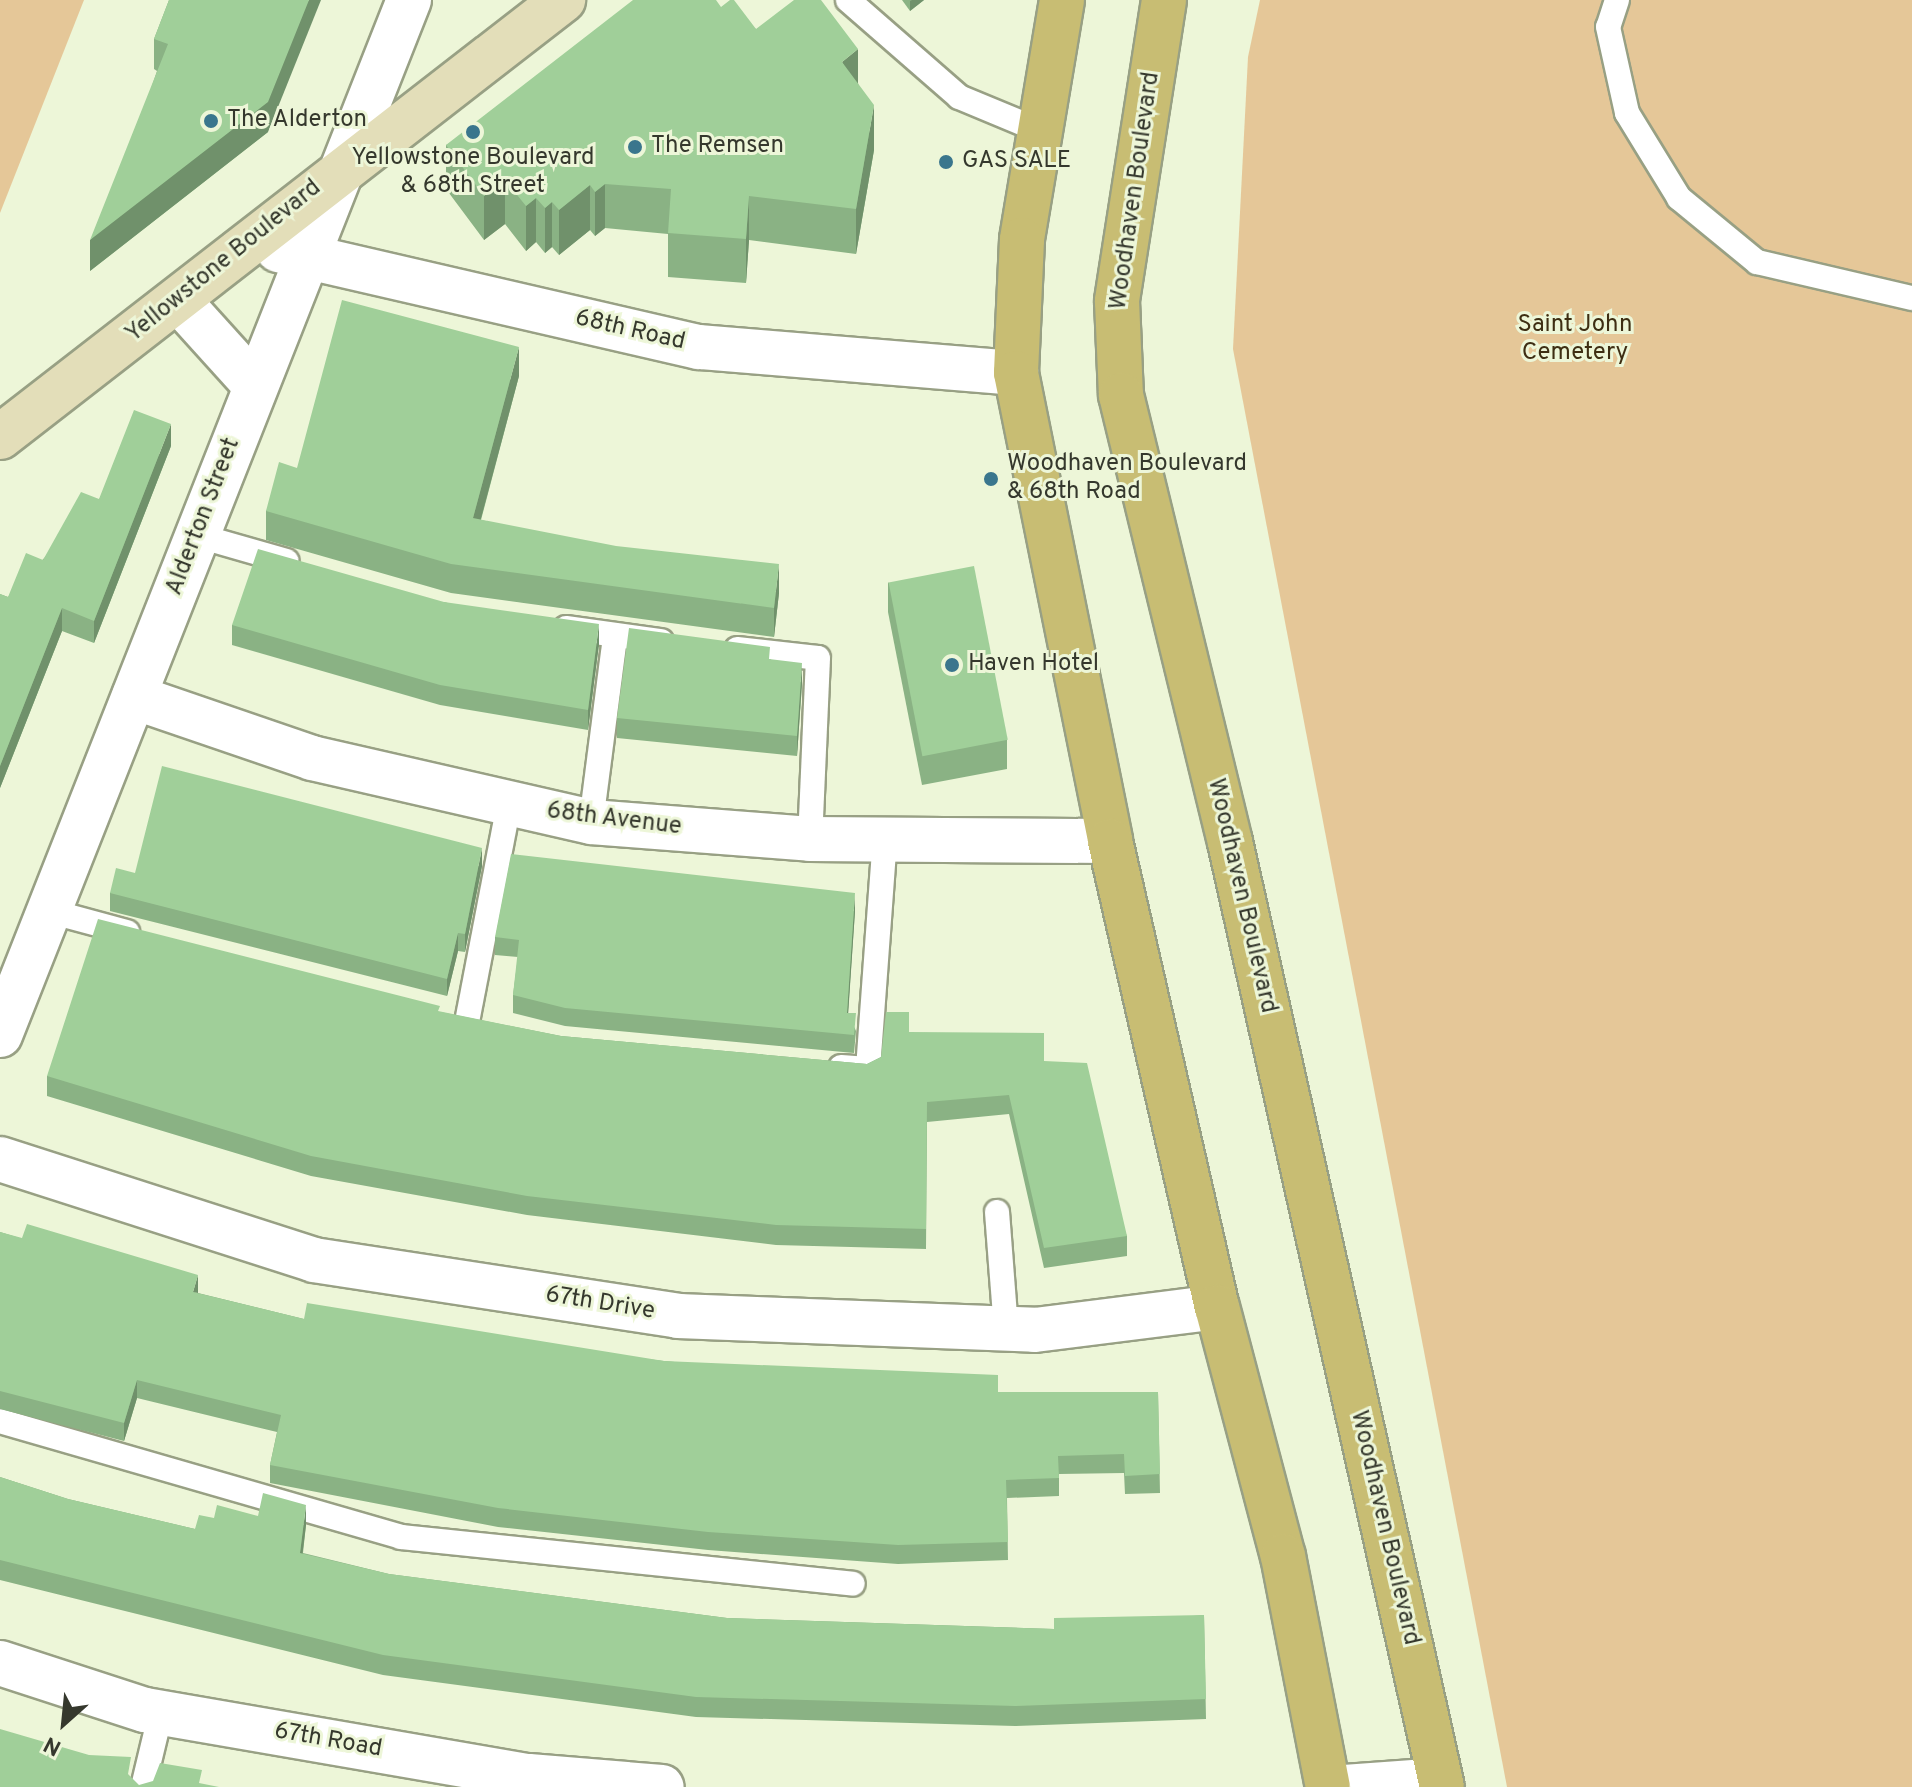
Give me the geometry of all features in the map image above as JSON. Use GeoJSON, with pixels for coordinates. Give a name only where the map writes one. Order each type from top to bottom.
{"type":"FeatureCollection","features":[{"type":"Feature","properties":{"kind":"main road"},"geometry":{"type":"LineString","coordinates":[[1062,0],[1022,240],[1016,373],[1110,841],[1217,1307],[1283,1556],[1328,1787]]}},
{"type":"Feature","properties":{"kind":"main road","name":"Woodhaven Boulevard"},"geometry":{"type":"LineString","coordinates":[[1164,0],[1117,301],[1121,395],[1237,872],[1441,1783]]}},
{"type":"Feature","properties":{"kind":"street","name":"Alderton Street"},"geometry":{"type":"LineString","coordinates":[[0,1035],[199,536],[253,383],[409,0]]}},
{"type":"Feature","properties":{"kind":"street","name":"Yellowstone Boulevard"},"geometry":{"type":"LineString","coordinates":[[0,437],[252,244],[343,166],[563,0]]}},
{"type":"Feature","properties":{"kind":"street","name":"68th Road"},"geometry":{"type":"LineString","coordinates":[[252,244],[699,347],[1016,373]]}},
{"type":"Feature","properties":{"kind":"street"},"geometry":{"type":"LineString","coordinates":[[179,301],[253,383]]}},
{"type":"Feature","properties":{"kind":"street","name":"68th Avenue"},"geometry":{"type":"LineString","coordinates":[[134,697],[312,758],[591,822],[810,839],[1110,841]]}},
{"type":"Feature","properties":{"kind":"street","name":"67th Drive"},"geometry":{"type":"LineString","coordinates":[[0,1159],[314,1260],[678,1316],[1006,1329],[1217,1307]]}},
{"type":"Feature","properties":{"kind":"street","name":"67th Road"},"geometry":{"type":"LineString","coordinates":[[0,1663],[161,1712],[528,1782],[662,1787]]}},
{"type":"Feature","properties":{"kind":"street"},"geometry":{"type":"LineString","coordinates":[[1342,1787],[1441,1783]]}},
{"type":"Feature","properties":{"kind":"lane"},"geometry":{"type":"LineString","coordinates":[[848,0],[959,97],[1041,131]]}},
{"type":"Feature","properties":{"kind":"lane"},"geometry":{"type":"LineString","coordinates":[[1617,0],[1608,27],[1627,113],[1679,198],[1757,262],[1912,298]]}},
{"type":"Feature","properties":{"kind":"lane"},"geometry":{"type":"LineString","coordinates":[[199,536],[310,568]]}},
{"type":"Feature","properties":{"kind":"lane"},"geometry":{"type":"LineString","coordinates":[[539,623],[615,636],[818,658],[810,839]]}},
{"type":"Feature","properties":{"kind":"lane"},"geometry":{"type":"LineString","coordinates":[[591,822],[615,636]]}},
{"type":"Feature","properties":{"kind":"lane"},"geometry":{"type":"LineString","coordinates":[[467,1022],[509,804]]}},
{"type":"Feature","properties":{"kind":"lane"},"geometry":{"type":"LineString","coordinates":[[807,1064],[868,1069],[885,840]]}},
{"type":"Feature","properties":{"kind":"lane"},"geometry":{"type":"LineString","coordinates":[[49,911],[148,938]]}},
{"type":"Feature","properties":{"kind":"lane"},"geometry":{"type":"LineString","coordinates":[[437,1014],[494,1027]]}},
{"type":"Feature","properties":{"kind":"lane"},"geometry":{"type":"LineString","coordinates":[[997,1212],[1006,1329]]}},
{"type":"Feature","properties":{"kind":"lane"},"geometry":{"type":"LineString","coordinates":[[0,1421],[401,1537],[853,1584]]}},
{"type":"Feature","properties":{"kind":"lane"},"geometry":{"type":"LineString","coordinates":[[143,1787],[161,1712]]}},
{"type":"Feature","properties":{"kind":"green space"},"geometry":{"type":"Polygon","coordinates":[[[0,0],[84,0],[0,213],[0,0]]]}},
{"type":"Feature","properties":{"kind":"green space","name":"Saint John Cemetery"},"geometry":{"type":"Polygon","coordinates":[[[1260,0],[1912,0],[1912,1787],[1507,1787],[1233,349],[1248,57],[1260,0]]]}},
{"type":"Feature","properties":{"kind":"building","name":"The Alderton"},"geometry":{"type":"Polygon","coordinates":[[[169,0],[309,0],[268,102],[90,240],[168,44],[154,39],[169,0]]]}},
{"type":"Feature","properties":{"kind":"building"},"geometry":{"type":"Polygon","coordinates":[[[633,0],[716,0],[721,7],[734,0],[756,29],[794,0],[821,0],[858,49],[842,62],[874,105],[856,209],[749,196],[746,239],[668,233],[671,189],[605,184],[595,192],[590,185],[559,210],[552,202],[545,208],[536,198],[526,206],[505,180],[484,196],[446,145],[633,0]]]}},
{"type":"Feature","properties":{"kind":"building"},"geometry":{"type":"Polygon","coordinates":[[[342,300],[519,347],[473,518],[616,546],[779,564],[774,608],[451,564],[266,511],[279,462],[297,468],[342,300]]]}},
{"type":"Feature","properties":{"kind":"building"},"geometry":{"type":"Polygon","coordinates":[[[134,410],[171,424],[94,621],[62,608],[0,766],[0,594],[8,597],[26,553],[43,560],[81,492],[99,499],[134,410]]]}},
{"type":"Feature","properties":{"kind":"building"},"geometry":{"type":"Polygon","coordinates":[[[258,549],[444,602],[599,624],[588,710],[440,685],[232,625],[258,549]]]}},
{"type":"Feature","properties":{"kind":"building"},"geometry":{"type":"Polygon","coordinates":[[[974,566],[1008,740],[922,756],[889,583],[974,566]]]}},
{"type":"Feature","properties":{"kind":"building"},"geometry":{"type":"Polygon","coordinates":[[[629,628],[770,647],[769,659],[802,663],[797,736],[617,718],[629,628]]]}},
{"type":"Feature","properties":{"kind":"building"},"geometry":{"type":"Polygon","coordinates":[[[162,766],[482,848],[465,934],[458,933],[447,979],[110,893],[116,868],[135,873],[162,766]]]}},
{"type":"Feature","properties":{"kind":"building"},"geometry":{"type":"Polygon","coordinates":[[[511,854],[855,893],[847,1013],[856,1013],[854,1035],[565,1008],[513,995],[519,940],[495,937],[511,854]]]}},
{"type":"Feature","properties":{"kind":"building"},"geometry":{"type":"Polygon","coordinates":[[[98,919],[440,1006],[438,1011],[561,1036],[867,1064],[881,1057],[886,1012],[909,1012],[909,1032],[1044,1033],[1044,1061],[1087,1063],[1127,1236],[1044,1248],[1009,1095],[927,1102],[926,1229],[776,1225],[527,1196],[311,1156],[47,1076],[98,919]]]}},
{"type":"Feature","properties":{"kind":"building"},"geometry":{"type":"Polygon","coordinates":[[[27,1224],[198,1275],[193,1292],[304,1319],[307,1303],[664,1361],[998,1375],[998,1392],[1158,1392],[1160,1474],[1125,1476],[1124,1454],[1058,1456],[1059,1478],[1006,1480],[1008,1542],[898,1545],[708,1532],[498,1508],[270,1465],[281,1415],[137,1380],[124,1423],[0,1391],[0,1232],[22,1238],[27,1224]]]}},
{"type":"Feature","properties":{"kind":"building"},"geometry":{"type":"Polygon","coordinates":[[[0,1477],[68,1499],[195,1529],[199,1515],[214,1518],[217,1505],[258,1516],[263,1493],[306,1505],[300,1553],[389,1574],[727,1618],[1054,1629],[1054,1618],[1204,1615],[1206,1699],[1015,1706],[696,1697],[383,1655],[0,1560],[0,1477]]]}},
{"type":"Feature","properties":{"kind":"building"},"geometry":{"type":"Polygon","coordinates":[[[0,1729],[89,1755],[131,1757],[128,1774],[139,1785],[153,1781],[160,1763],[202,1770],[199,1783],[219,1787],[0,1787],[0,1729]]]}},
{"type":"Feature","properties":{"kind":"place","name":"The Alderton"},"geometry":{"type":"Point","coordinates":[211,121]}},
{"type":"Feature","properties":{"kind":"place","name":"Yellowstone Boulevard & 68th Street"},"geometry":{"type":"Point","coordinates":[473,132]}},
{"type":"Feature","properties":{"kind":"place","name":"The Remsen"},"geometry":{"type":"Point","coordinates":[635,147]}},
{"type":"Feature","properties":{"kind":"place","name":"GAS SALE"},"geometry":{"type":"Point","coordinates":[946,162]}},
{"type":"Feature","properties":{"kind":"place","name":"Woodhaven Boulevard & 68th Road"},"geometry":{"type":"Point","coordinates":[991,479]}},
{"type":"Feature","properties":{"kind":"place","name":"Haven Hotel"},"geometry":{"type":"Point","coordinates":[952,665]}}]}
